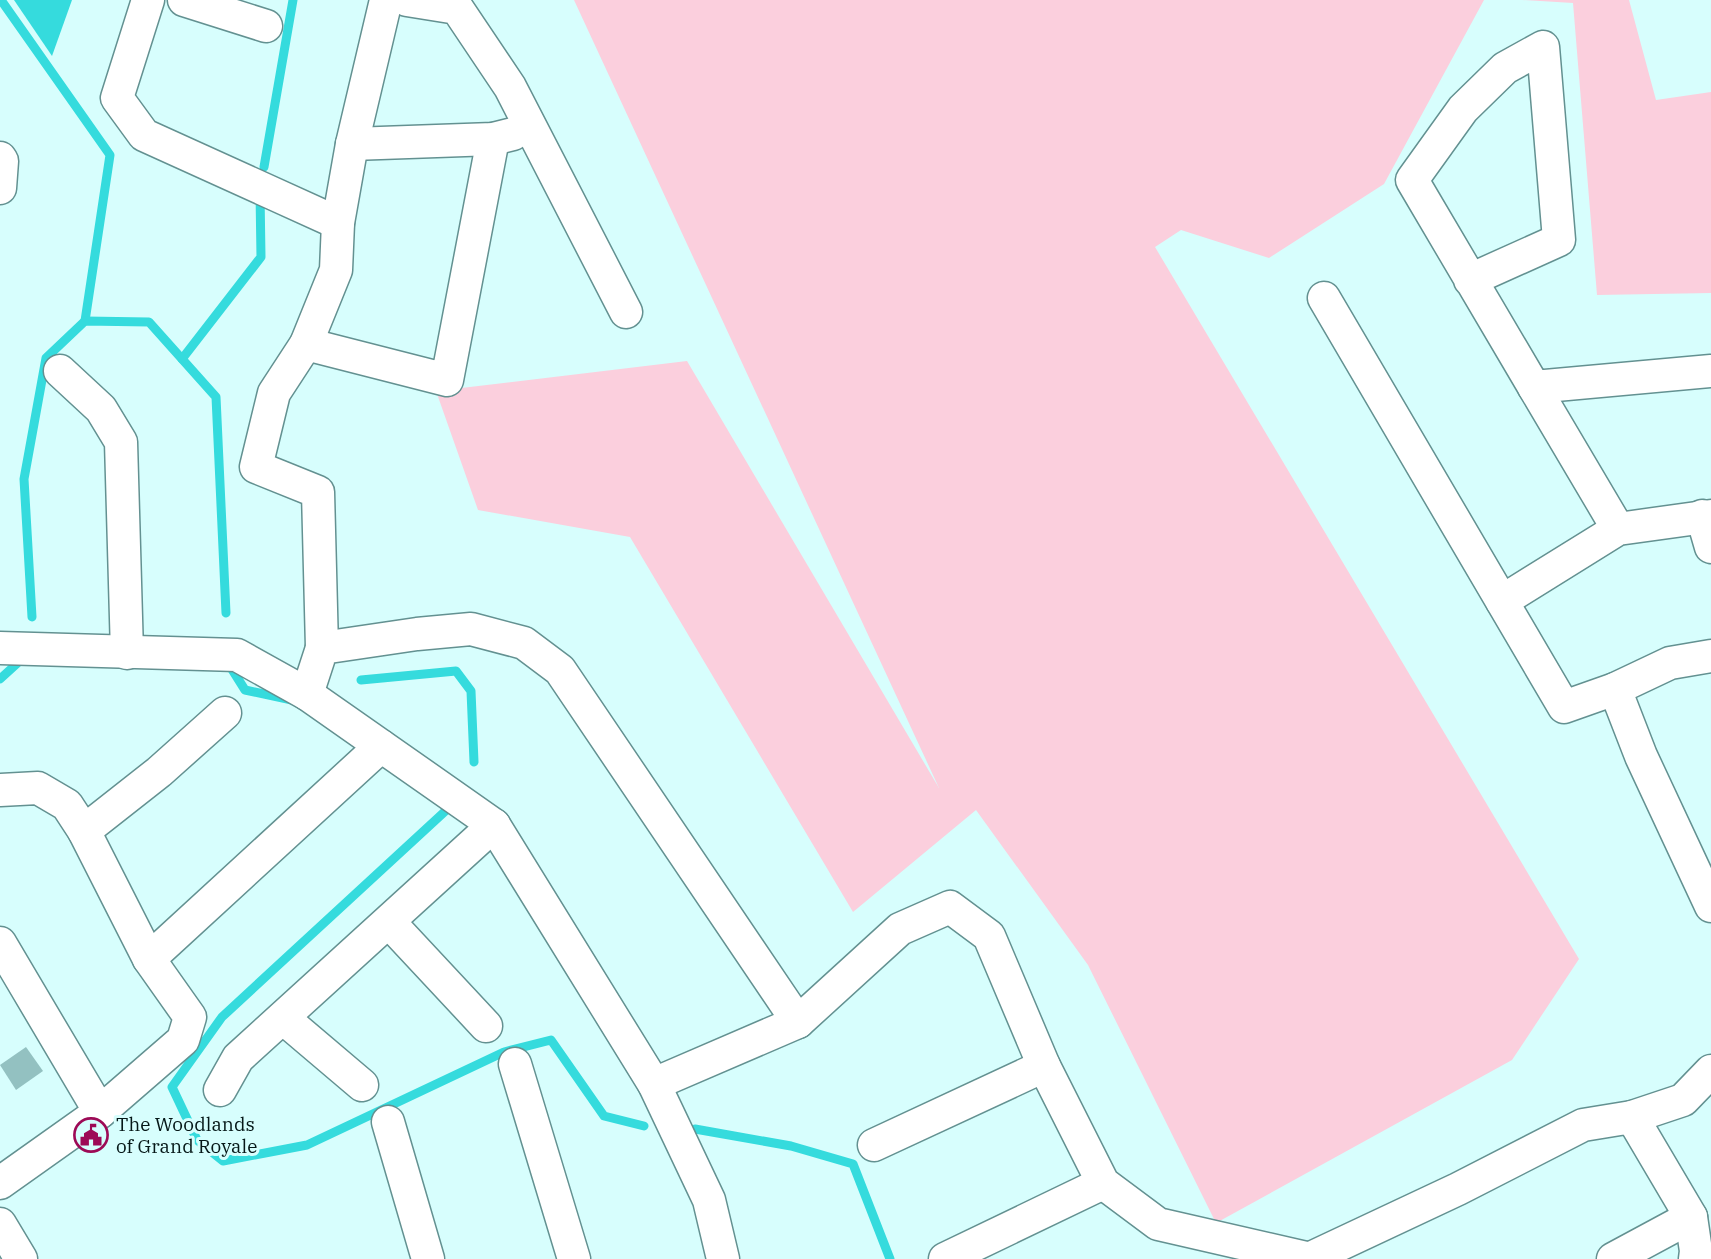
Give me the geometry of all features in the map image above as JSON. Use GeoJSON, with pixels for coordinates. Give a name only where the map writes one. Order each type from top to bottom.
{"type":"FeatureCollection","features":[{"type":"Feature","properties":{"kind":"street"},"geometry":{"type":"LineString","coordinates":[[148,0],[117,98],[144,135],[338,223]]}},
{"type":"Feature","properties":{"kind":"street"},"geometry":{"type":"LineString","coordinates":[[184,0],[266,26]]}},
{"type":"Feature","properties":{"kind":"street"},"geometry":{"type":"LineString","coordinates":[[307,694],[322,648],[318,492],[256,467],[274,393],[306,344],[336,270],[338,223],[352,144],[386,0]]}},
{"type":"Feature","properties":{"kind":"street"},"geometry":{"type":"LineString","coordinates":[[407,0],[457,8],[510,87],[626,312]]}},
{"type":"Feature","properties":{"kind":"street"},"geometry":{"type":"LineString","coordinates":[[1470,280],[1559,240],[1544,47],[1505,68],[1463,108],[1412,180],[1470,280],[1618,529]]}},
{"type":"Feature","properties":{"kind":"street"},"geometry":{"type":"LineString","coordinates":[[352,144],[493,139],[531,129]]}},
{"type":"Feature","properties":{"kind":"street"},"geometry":{"type":"LineString","coordinates":[[306,344],[447,380],[493,139]]}},
{"type":"Feature","properties":{"kind":"street"},"geometry":{"type":"LineString","coordinates":[[0,158],[0,188]]}},
{"type":"Feature","properties":{"kind":"street"},"geometry":{"type":"LineString","coordinates":[[1324,298],[1564,707],[1615,689],[1670,663],[1711,656]]}},
{"type":"Feature","properties":{"kind":"street"},"geometry":{"type":"LineString","coordinates":[[1534,387],[1711,370]]}},
{"type":"Feature","properties":{"kind":"street"},"geometry":{"type":"LineString","coordinates":[[60,371],[101,409],[121,442],[127,653]]}},
{"type":"Feature","properties":{"kind":"street"},"geometry":{"type":"LineString","coordinates":[[1502,601],[1618,529],[1706,516],[1711,547]]}},
{"type":"Feature","properties":{"kind":"street"},"geometry":{"type":"LineString","coordinates":[[322,648],[471,629],[524,643],[559,670],[798,1022]]}},
{"type":"Feature","properties":{"kind":"street"},"geometry":{"type":"LineString","coordinates":[[0,648],[237,655],[307,694],[494,825],[654,1084],[709,1200],[723,1259]]}},
{"type":"Feature","properties":{"kind":"street"},"geometry":{"type":"LineString","coordinates":[[1615,689],[1641,756],[1702,869],[1711,906]]}},
{"type":"Feature","properties":{"kind":"street"},"geometry":{"type":"LineString","coordinates":[[85,831],[159,772],[225,713]]}},
{"type":"Feature","properties":{"kind":"street"},"geometry":{"type":"LineString","coordinates":[[149,959],[381,746]]}},
{"type":"Feature","properties":{"kind":"street"},"geometry":{"type":"LineString","coordinates":[[0,790],[38,788],[67,805],[85,831],[149,959],[190,1017],[183,1040],[100,1112],[0,1183]]}},
{"type":"Feature","properties":{"kind":"street"},"geometry":{"type":"LineString","coordinates":[[219,1090],[239,1058],[494,825]]}},
{"type":"Feature","properties":{"kind":"street"},"geometry":{"type":"LineString","coordinates":[[654,1084],[798,1022],[900,929],[950,907],[989,936],[1044,1066],[1103,1183],[1158,1224],[1311,1259],[1458,1189],[1583,1125],[1632,1117],[1684,1100],[1710,1072]]}},
{"type":"Feature","properties":{"kind":"street"},"geometry":{"type":"LineString","coordinates":[[389,922],[486,1026]]}},
{"type":"Feature","properties":{"kind":"street"},"geometry":{"type":"LineString","coordinates":[[0,943],[100,1112]]}},
{"type":"Feature","properties":{"kind":"street"},"geometry":{"type":"LineString","coordinates":[[283,1018],[362,1084]]}},
{"type":"Feature","properties":{"kind":"street"},"geometry":{"type":"LineString","coordinates":[[515,1064],[574,1259]]}},
{"type":"Feature","properties":{"kind":"street"},"geometry":{"type":"LineString","coordinates":[[874,1145],[1044,1066]]}},
{"type":"Feature","properties":{"kind":"street"},"geometry":{"type":"LineString","coordinates":[[1632,1117],[1691,1217],[1695,1259]]}},
{"type":"Feature","properties":{"kind":"street"},"geometry":{"type":"LineString","coordinates":[[388,1122],[428,1259]]}},
{"type":"Feature","properties":{"kind":"street"},"geometry":{"type":"LineString","coordinates":[[945,1259],[1103,1183]]}},
{"type":"Feature","properties":{"kind":"street"},"geometry":{"type":"LineString","coordinates":[[1612,1259],[1691,1217]]}},
{"type":"Feature","properties":{"kind":"street"},"geometry":{"type":"LineString","coordinates":[[0,1224],[21,1259]]}},
{"type":"Feature","properties":{"kind":"shaded area"},"geometry":{"type":"Polygon","coordinates":[[[574,0],[1484,0],[1384,184],[1269,258],[1181,230],[1155,247],[1579,959],[1512,1060],[1216,1223],[1088,965],[976,810],[853,912],[630,537],[478,510],[436,391],[687,361],[939,788],[574,0]]]}},
{"type":"Feature","properties":{"kind":"shaded area"},"geometry":{"type":"Polygon","coordinates":[[[1522,0],[1629,0],[1656,100],[1711,92],[1711,293],[1597,295],[1573,3],[1522,0]]]}},
{"type":"Feature","properties":{"kind":"water"},"geometry":{"type":"Polygon","coordinates":[[[14,0],[72,0],[52,56],[14,0]]]}},
{"type":"Feature","properties":{"kind":"building"},"geometry":{"type":"Polygon","coordinates":[[[26,1047],[43,1071],[16,1090],[0,1065],[26,1047]]]}},
{"type":"Feature","properties":{"kind":"waterway"},"geometry":{"type":"LineString","coordinates":[[1,0],[110,155],[85,321]]}},
{"type":"Feature","properties":{"kind":"waterway"},"geometry":{"type":"LineString","coordinates":[[264,167],[293,0]]}},
{"type":"Feature","properties":{"kind":"waterway"},"geometry":{"type":"LineString","coordinates":[[182,359],[261,257],[260,192]]}},
{"type":"Feature","properties":{"kind":"waterway"},"geometry":{"type":"LineString","coordinates":[[32,617],[24,479],[46,358],[85,321],[149,322],[216,397],[226,613]]}},
{"type":"Feature","properties":{"kind":"waterway"},"geometry":{"type":"LineString","coordinates":[[0,679],[22,659]]}},
{"type":"Feature","properties":{"kind":"waterway"},"geometry":{"type":"LineString","coordinates":[[228,663],[245,690],[292,700]]}},
{"type":"Feature","properties":{"kind":"waterway"},"geometry":{"type":"LineString","coordinates":[[361,680],[456,671],[471,691],[474,762]]}},
{"type":"Feature","properties":{"kind":"waterway"},"geometry":{"type":"LineString","coordinates":[[453,804],[222,1017],[172,1087],[197,1140],[223,1161],[307,1145],[504,1052],[551,1040],[604,1116],[644,1126]]}},
{"type":"Feature","properties":{"kind":"waterway"},"geometry":{"type":"LineString","coordinates":[[695,1129],[791,1146],[853,1164],[890,1259]]}},
{"type":"Feature","properties":{"kind":"place","name":"The Woodlands of Grand Royale"},"geometry":{"type":"Point","coordinates":[91,1135]}}]}
